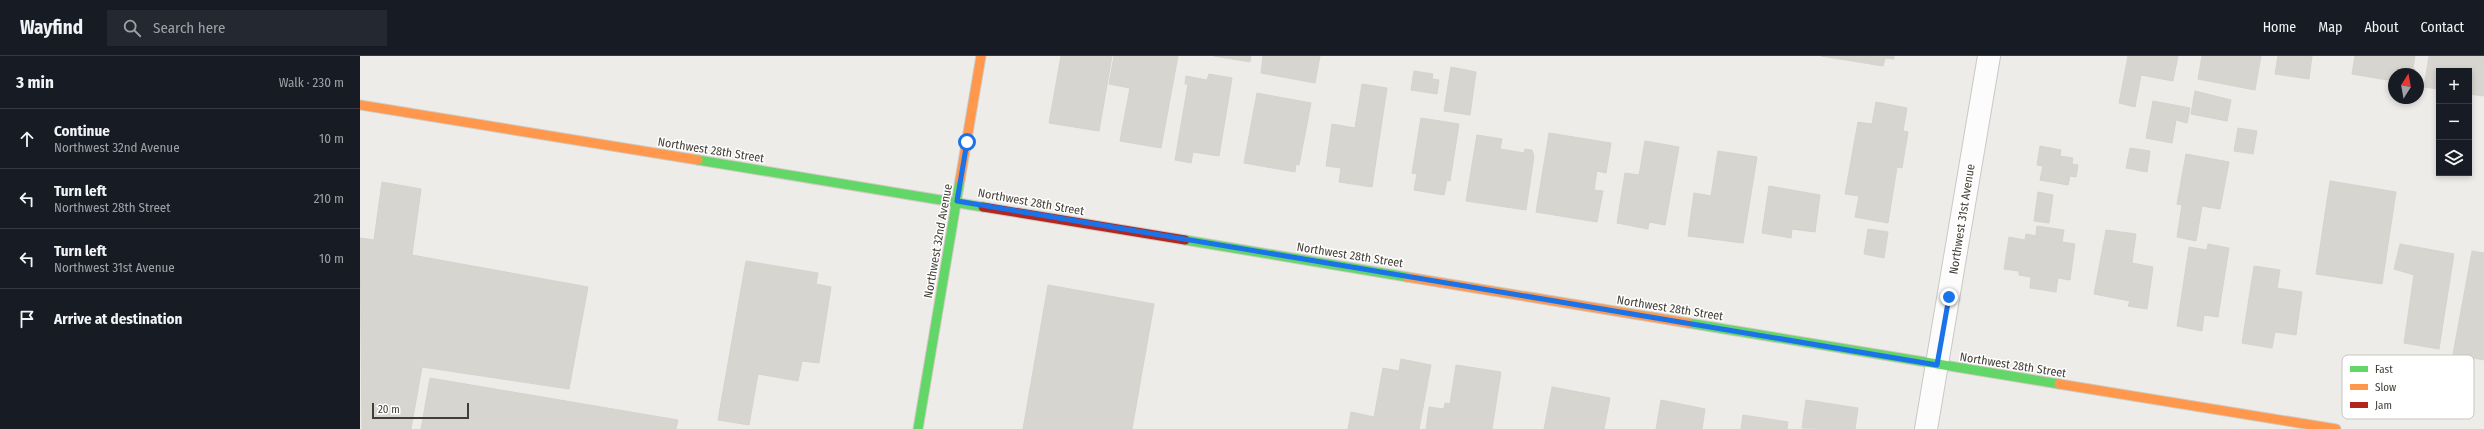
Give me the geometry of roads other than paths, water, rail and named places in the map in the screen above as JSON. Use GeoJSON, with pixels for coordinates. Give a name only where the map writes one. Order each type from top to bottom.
{"type":"FeatureCollection","features":[{"type":"Feature","properties":{"kind":"street","name":"Northwest 32nd Avenue"},"geometry":{"type":"LineString","coordinates":[[918,429],[981,56]]}},
{"type":"Feature","properties":{"kind":"street","name":"Northwest 31st Avenue"},"geometry":{"type":"LineString","coordinates":[[1926,429],[1989,56]]}},
{"type":"Feature","properties":{"kind":"street","name":"Northwest 28th Street"},"geometry":{"type":"LineString","coordinates":[[360,105],[957,201],[1937,365],[2336,429]]}}]}
